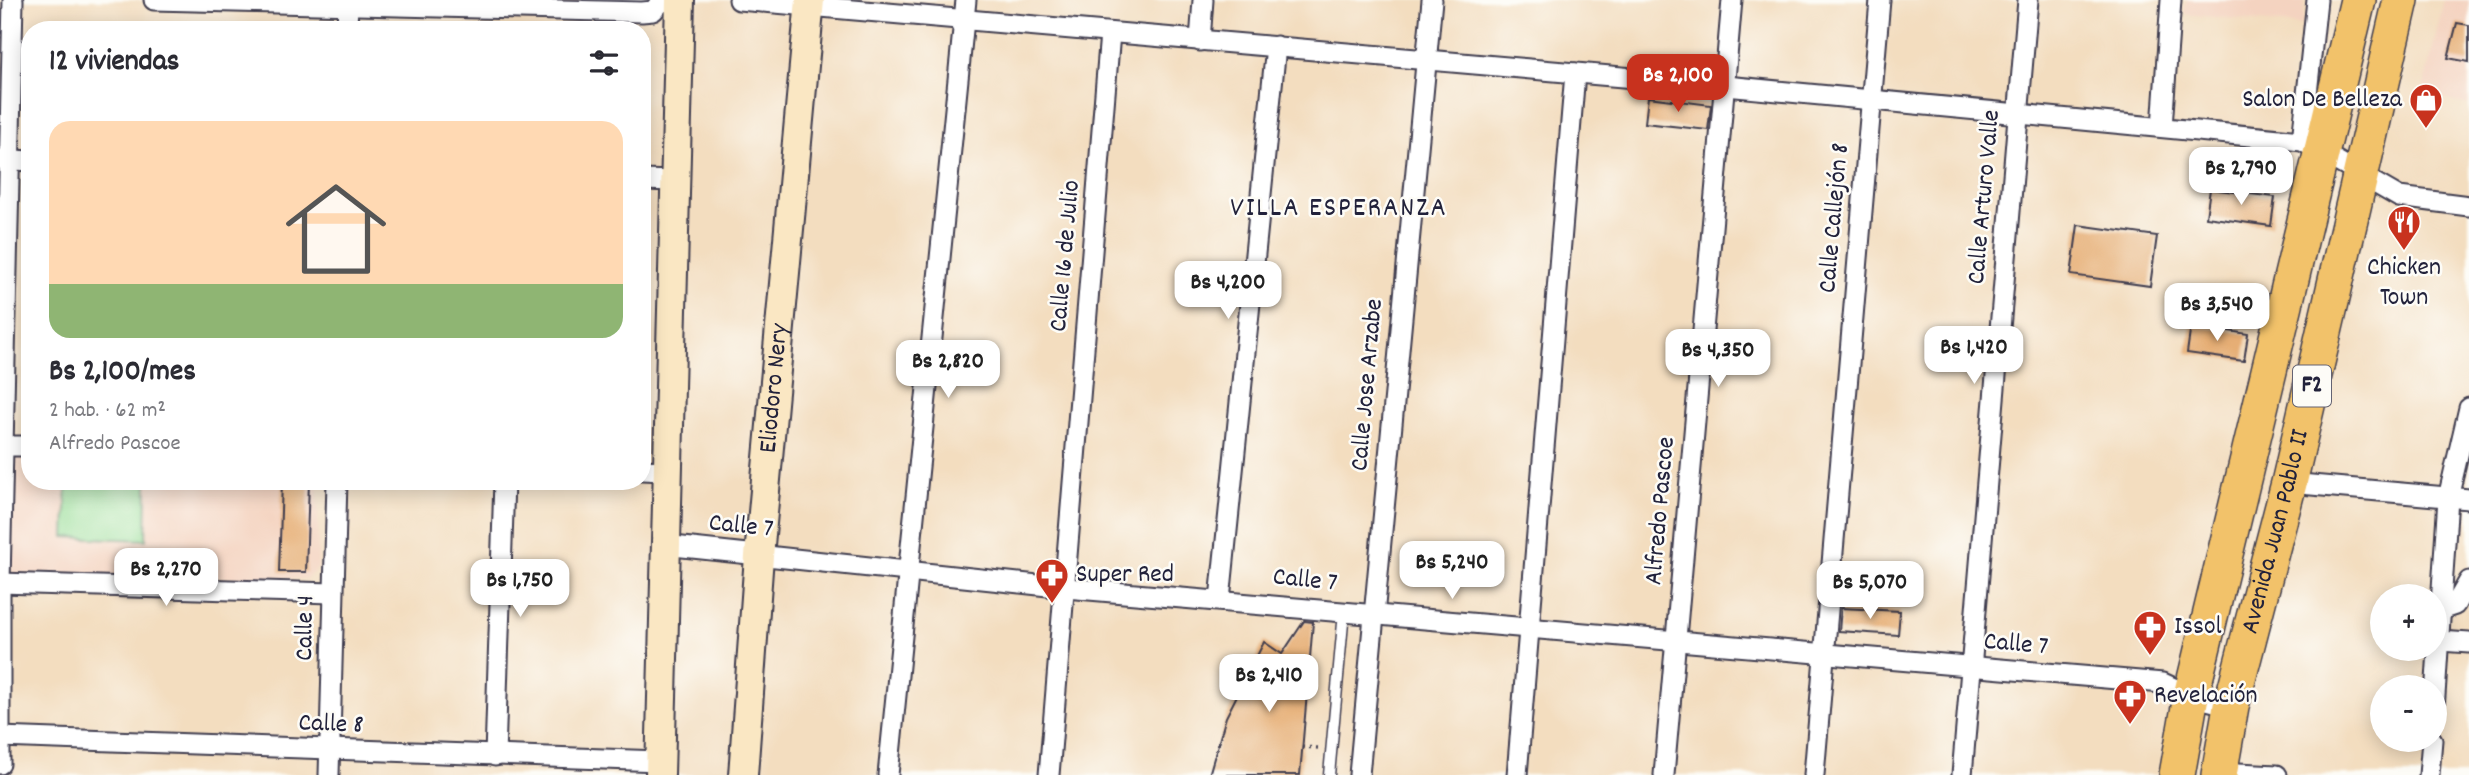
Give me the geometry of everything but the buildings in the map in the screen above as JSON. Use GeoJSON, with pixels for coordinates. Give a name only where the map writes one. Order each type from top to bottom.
{"type":"FeatureCollection","features":[{"type":"Feature","properties":{"kind":"highway","name":"Avenida Juan Pablo II"},"geometry":{"type":"LineString","coordinates":[[2177,775],[2191,696],[2312,148],[2358,0]]}},
{"type":"Feature","properties":{"kind":"highway","name":"Avenida Juan Pablo II"},"geometry":{"type":"LineString","coordinates":[[2219,774],[2231,706],[2289,483],[2401,0]]}},
{"type":"Feature","properties":{"kind":"street"},"geometry":{"type":"LineString","coordinates":[[0,764],[2,446],[13,160],[13,0]]}},
{"type":"Feature","properties":{"kind":"street"},"geometry":{"type":"LineString","coordinates":[[155,0],[347,2],[642,12],[653,11],[670,1],[675,181],[654,470],[664,545],[660,768]]}},
{"type":"Feature","properties":{"kind":"street"},"geometry":{"type":"LineString","coordinates":[[739,0],[965,10],[1110,33],[1425,59],[2018,116],[2162,127],[2312,148],[2399,197],[2469,206]]}},
{"type":"Feature","properties":{"kind":"street"},"geometry":{"type":"LineString","coordinates":[[1200,41],[1203,0]]}},
{"type":"Feature","properties":{"kind":"street","name":"Calle Jose Arzabe"},"geometry":{"type":"LineString","coordinates":[[1359,775],[1372,614],[1432,0]]}},
{"type":"Feature","properties":{"kind":"street","name":"Alfredo Pascoe"},"geometry":{"type":"LineString","coordinates":[[1664,775],[1732,0]]}},
{"type":"Feature","properties":{"kind":"street","name":"Calle Callejón 8"},"geometry":{"type":"LineString","coordinates":[[1814,775],[1880,0]]}},
{"type":"Feature","properties":{"kind":"street","name":"Calle Arturo Valle"},"geometry":{"type":"LineString","coordinates":[[1962,775],[2028,0]]}},
{"type":"Feature","properties":{"kind":"street"},"geometry":{"type":"LineString","coordinates":[[2162,127],[2171,0]]}},
{"type":"Feature","properties":{"kind":"street"},"geometry":{"type":"LineString","coordinates":[[2312,148],[2317,0]]}},
{"type":"Feature","properties":{"kind":"street"},"geometry":{"type":"LineString","coordinates":[[347,2],[347,21]]}},
{"type":"Feature","properties":{"kind":"street","name":"Eliodoro Nery"},"geometry":{"type":"LineString","coordinates":[[743,775],[759,556],[810,3]]}},
{"type":"Feature","properties":{"kind":"street"},"geometry":{"type":"LineString","coordinates":[[888,775],[911,570],[965,10]]}},
{"type":"Feature","properties":{"kind":"street","name":"Calle 16 de Julio"},"geometry":{"type":"LineString","coordinates":[[1049,775],[1110,33]]}},
{"type":"Feature","properties":{"kind":"street"},"geometry":{"type":"LineString","coordinates":[[1220,600],[1276,46]]}},
{"type":"Feature","properties":{"kind":"street"},"geometry":{"type":"LineString","coordinates":[[1517,775],[1575,73]]}},
{"type":"Feature","properties":{"kind":"street"},"geometry":{"type":"LineString","coordinates":[[651,180],[675,181]]}},
{"type":"Feature","properties":{"kind":"street"},"geometry":{"type":"LineString","coordinates":[[2443,584],[2448,498],[2469,408]]}},
{"type":"Feature","properties":{"kind":"street"},"geometry":{"type":"LineString","coordinates":[[2,446],[21,446]]}},
{"type":"Feature","properties":{"kind":"street"},"geometry":{"type":"LineString","coordinates":[[2289,483],[2469,499]]}},
{"type":"Feature","properties":{"kind":"street","name":"Calle 4"},"geometry":{"type":"LineString","coordinates":[[329,775],[337,490]]}},
{"type":"Feature","properties":{"kind":"street"},"geometry":{"type":"LineString","coordinates":[[495,756],[504,490]]}},
{"type":"Feature","properties":{"kind":"street","name":"Calle 7"},"geometry":{"type":"LineString","coordinates":[[664,545],[1066,589],[1529,627],[1823,656],[2164,683],[2191,696],[2231,706]]}},
{"type":"Feature","properties":{"kind":"street"},"geometry":{"type":"LineString","coordinates":[[2447,607],[2455,605],[2469,581]]}},
{"type":"Feature","properties":{"kind":"street"},"geometry":{"type":"LineString","coordinates":[[0,583],[333,593]]}},
{"type":"Feature","properties":{"kind":"street"},"geometry":{"type":"LineString","coordinates":[[2447,641],[2469,643]]}},
{"type":"Feature","properties":{"kind":"street","name":"Calle 8"},"geometry":{"type":"LineString","coordinates":[[1,737],[495,756],[660,768]]}},
{"type":"Feature","properties":{"kind":"street"},"geometry":{"type":"LineString","coordinates":[[2429,775],[2431,752]]}},
{"type":"Feature","properties":{"kind":"street"},"geometry":{"type":"LineString","coordinates":[[2219,774],[2277,775]]}},
{"type":"Feature","properties":{"kind":"lane"},"geometry":{"type":"LineString","coordinates":[[1329,775],[1344,612]]}},
{"type":"Feature","properties":{"kind":"shaded area"},"geometry":{"type":"Polygon","coordinates":[[[2186,0],[2305,0],[2302,25],[2184,14],[2186,0]]]}},
{"type":"Feature","properties":{"kind":"shaded area"},"geometry":{"type":"Polygon","coordinates":[[[2444,0],[2469,0],[2469,105],[2422,94],[2444,0]]]}},
{"type":"Feature","properties":{"kind":"shaded area"},"geometry":{"type":"Polygon","coordinates":[[[21,452],[21,490],[318,490],[318,568],[306,579],[10,574],[12,458],[21,452]]]}},
{"type":"Feature","properties":{"kind":"green space"},"geometry":{"type":"Polygon","coordinates":[[[67,490],[147,490],[146,540],[65,537],[67,490]]]}},
{"type":"Feature","properties":{"kind":"place","name":"Salon De Belleza"},"geometry":{"type":"Point","coordinates":[2426,130]}},
{"type":"Feature","properties":{"kind":"place","name":"Chicken Town"},"geometry":{"type":"Point","coordinates":[2404,252]}},
{"type":"Feature","properties":{"kind":"place","name":"Super Red"},"geometry":{"type":"Point","coordinates":[1052,605]}},
{"type":"Feature","properties":{"kind":"place","name":"Issol"},"geometry":{"type":"Point","coordinates":[2150,657]}},
{"type":"Feature","properties":{"kind":"place","name":"Revelación"},"geometry":{"type":"Point","coordinates":[2130,726]}},
{"type":"Feature","properties":{"kind":"district","name":"VILLA ESPERANZA"},"geometry":{"type":"Point","coordinates":[1339,210]}}]}
